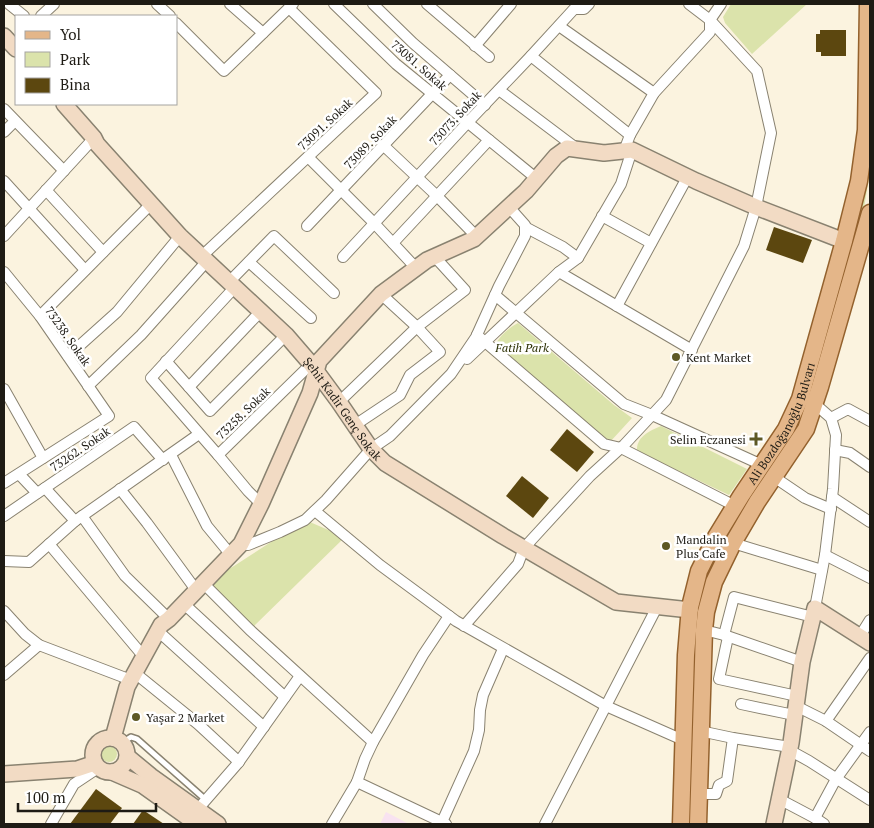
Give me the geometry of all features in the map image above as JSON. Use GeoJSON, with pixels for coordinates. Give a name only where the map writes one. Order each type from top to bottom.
{"type":"FeatureCollection","features":[{"type":"Feature","properties":{"kind":"main road","name":"Ali Bozdoğanoğlu Bulvarı"},"geometry":{"type":"LineString","coordinates":[[681,824],[686,655],[690,610],[700,571],[716,537],[786,429],[800,399],[859,181],[866,130],[867,8]]}},
{"type":"Feature","properties":{"kind":"main road","name":"Ali Bozdoğanoğlu Bulvarı"},"geometry":{"type":"LineString","coordinates":[[698,824],[704,630],[706,612],[714,582],[733,543],[806,429],[866,247],[870,213]]}},
{"type":"Feature","properties":{"kind":"street"},"geometry":{"type":"LineString","coordinates":[[9,4],[23,15]]}},
{"type":"Feature","properties":{"kind":"street"},"geometry":{"type":"LineString","coordinates":[[42,15],[54,4]]}},
{"type":"Feature","properties":{"kind":"street"},"geometry":{"type":"LineString","coordinates":[[157,4],[169,15]]}},
{"type":"Feature","properties":{"kind":"street"},"geometry":{"type":"LineString","coordinates":[[230,4],[263,33]]}},
{"type":"Feature","properties":{"kind":"street","name":"73081. Sokak"},"geometry":{"type":"LineString","coordinates":[[334,4],[396,64],[537,179]]}},
{"type":"Feature","properties":{"kind":"street"},"geometry":{"type":"LineString","coordinates":[[373,4],[413,43],[485,105]]}},
{"type":"Feature","properties":{"kind":"street"},"geometry":{"type":"LineString","coordinates":[[427,4],[489,57]]}},
{"type":"Feature","properties":{"kind":"street"},"geometry":{"type":"LineString","coordinates":[[475,46],[511,4]]}},
{"type":"Feature","properties":{"kind":"street","name":"73073. Sokak"},"geometry":{"type":"LineString","coordinates":[[343,257],[574,9],[584,9],[589,4]]}},
{"type":"Feature","properties":{"kind":"street"},"geometry":{"type":"LineString","coordinates":[[464,626],[518,564],[524,548],[590,476],[621,448],[666,400],[744,246],[756,207],[771,133],[757,71],[710,20],[689,4]]}},
{"type":"Feature","properties":{"kind":"street"},"geometry":{"type":"LineString","coordinates":[[241,544],[248,545],[287,530],[315,512],[371,448],[390,436],[453,372],[481,338],[516,313],[559,272],[578,258],[621,184],[629,145],[654,93],[710,32],[710,20],[721,4]]}},
{"type":"Feature","properties":{"kind":"street"},"geometry":{"type":"LineString","coordinates":[[178,25],[224,71],[291,6]]}},
{"type":"Feature","properties":{"kind":"street","name":"73091. Sokak"},"geometry":{"type":"LineString","coordinates":[[88,386],[142,335],[205,258],[376,93],[291,6]]}},
{"type":"Feature","properties":{"kind":"street"},"geometry":{"type":"LineString","coordinates":[[558,26],[654,93]]}},
{"type":"Feature","properties":{"kind":"street"},"geometry":{"type":"LineString","coordinates":[[532,56],[629,145],[688,176],[756,207],[844,241]]}},
{"type":"Feature","properties":{"kind":"street","name":"73089. Sokak"},"geometry":{"type":"LineString","coordinates":[[307,226],[450,75]]}},
{"type":"Feature","properties":{"kind":"street"},"geometry":{"type":"LineString","coordinates":[[499,90],[578,150]]}},
{"type":"Feature","properties":{"kind":"street","name":"Şehit Kadir Genç Sokak"},"geometry":{"type":"LineString","coordinates":[[65,105],[97,144],[180,236],[286,335],[313,367],[371,448],[385,463],[616,602],[690,610]]}},
{"type":"Feature","properties":{"kind":"street"},"geometry":{"type":"LineString","coordinates":[[4,109],[64,170]]}},
{"type":"Feature","properties":{"kind":"street"},"geometry":{"type":"LineString","coordinates":[[4,132],[15,121]]}},
{"type":"Feature","properties":{"kind":"street"},"geometry":{"type":"LineString","coordinates":[[4,236],[94,138]]}},
{"type":"Feature","properties":{"kind":"street"},"geometry":{"type":"LineString","coordinates":[[394,244],[489,140]]}},
{"type":"Feature","properties":{"kind":"street"},"geometry":{"type":"LineString","coordinates":[[383,145],[476,236]]}},
{"type":"Feature","properties":{"kind":"street"},"geometry":{"type":"LineString","coordinates":[[4,774],[77,769],[121,769],[124,765],[121,746],[127,687],[161,625],[241,544],[262,504],[310,393],[313,385],[313,367],[381,294],[427,260],[474,239],[526,191],[556,156],[567,148],[604,152],[629,145]]}},
{"type":"Feature","properties":{"kind":"street"},"geometry":{"type":"LineString","coordinates":[[308,157],[416,268]]}},
{"type":"Feature","properties":{"kind":"street"},"geometry":{"type":"LineString","coordinates":[[617,306],[688,176]]}},
{"type":"Feature","properties":{"kind":"street"},"geometry":{"type":"LineString","coordinates":[[4,181],[85,270]]}},
{"type":"Feature","properties":{"kind":"street"},"geometry":{"type":"LineString","coordinates":[[46,190],[103,252]]}},
{"type":"Feature","properties":{"kind":"street"},"geometry":{"type":"LineString","coordinates":[[40,316],[151,204]]}},
{"type":"Feature","properties":{"kind":"street"},"geometry":{"type":"LineString","coordinates":[[481,338],[495,295],[525,236],[525,225],[509,207]]}},
{"type":"Feature","properties":{"kind":"street"},"geometry":{"type":"LineString","coordinates":[[602,216],[652,243]]}},
{"type":"Feature","properties":{"kind":"street"},"geometry":{"type":"LineString","coordinates":[[525,227],[564,247],[578,258]]}},
{"type":"Feature","properties":{"kind":"street"},"geometry":{"type":"LineString","coordinates":[[68,356],[117,312],[180,236]]}},
{"type":"Feature","properties":{"kind":"street"},"geometry":{"type":"LineString","coordinates":[[286,335],[210,412],[166,361],[249,262],[274,236],[334,293]]}},
{"type":"Feature","properties":{"kind":"street"},"geometry":{"type":"LineString","coordinates":[[339,402],[417,327],[465,290],[434,256]]}},
{"type":"Feature","properties":{"kind":"street"},"geometry":{"type":"LineString","coordinates":[[249,262],[311,318]]}},
{"type":"Feature","properties":{"kind":"street","name":"73238. Sokak"},"geometry":{"type":"LineString","coordinates":[[4,272],[40,316],[109,416],[43,458]]}},
{"type":"Feature","properties":{"kind":"street"},"geometry":{"type":"LineString","coordinates":[[559,272],[692,350]]}},
{"type":"Feature","properties":{"kind":"street"},"geometry":{"type":"LineString","coordinates":[[355,425],[400,396],[410,375],[440,352],[417,327],[381,294]]}},
{"type":"Feature","properties":{"kind":"street"},"geometry":{"type":"LineString","coordinates":[[495,295],[624,404],[762,465]]}},
{"type":"Feature","properties":{"kind":"street"},"geometry":{"type":"LineString","coordinates":[[189,387],[261,311]]}},
{"type":"Feature","properties":{"kind":"street"},"geometry":{"type":"LineString","coordinates":[[481,338],[604,444],[621,448],[735,506]]}},
{"type":"Feature","properties":{"kind":"street","name":"73258. Sokak"},"geometry":{"type":"LineString","coordinates":[[166,361],[151,378],[218,455],[313,367]]}},
{"type":"Feature","properties":{"kind":"street"},"geometry":{"type":"LineString","coordinates":[[4,388],[43,458],[4,483]]}},
{"type":"Feature","properties":{"kind":"street"},"geometry":{"type":"LineString","coordinates":[[774,824],[789,748],[802,662],[822,570],[831,509],[836,435],[831,418],[815,404]]}},
{"type":"Feature","properties":{"kind":"street"},"geometry":{"type":"LineString","coordinates":[[831,418],[848,409],[870,422]]}},
{"type":"Feature","properties":{"kind":"street","name":"73262. Sokak"},"geometry":{"type":"LineString","coordinates":[[4,516],[134,428],[167,457]]}},
{"type":"Feature","properties":{"kind":"street"},"geometry":{"type":"LineString","coordinates":[[4,561],[29,562],[79,518],[199,434]]}},
{"type":"Feature","properties":{"kind":"street"},"geometry":{"type":"LineString","coordinates":[[835,450],[850,453],[870,467]]}},
{"type":"Feature","properties":{"kind":"street"},"geometry":{"type":"LineString","coordinates":[[218,455],[248,492],[262,504]]}},
{"type":"Feature","properties":{"kind":"street"},"geometry":{"type":"LineString","coordinates":[[167,457],[207,526],[231,555]]}},
{"type":"Feature","properties":{"kind":"street"},"geometry":{"type":"LineString","coordinates":[[19,474],[79,518],[125,576],[169,619]]}},
{"type":"Feature","properties":{"kind":"street"},"geometry":{"type":"LineString","coordinates":[[774,477],[805,498],[831,509]]}},
{"type":"Feature","properties":{"kind":"street"},"geometry":{"type":"LineString","coordinates":[[120,489],[200,587],[373,742]]}},
{"type":"Feature","properties":{"kind":"street"},"geometry":{"type":"LineString","coordinates":[[832,497],[870,522]]}},
{"type":"Feature","properties":{"kind":"street"},"geometry":{"type":"LineString","coordinates":[[315,512],[380,566],[464,626],[606,706],[683,740]]}},
{"type":"Feature","properties":{"kind":"street"},"geometry":{"type":"LineString","coordinates":[[733,543],[822,570]]}},
{"type":"Feature","properties":{"kind":"street"},"geometry":{"type":"LineString","coordinates":[[49,544],[144,657]]}},
{"type":"Feature","properties":{"kind":"street"},"geometry":{"type":"LineString","coordinates":[[824,554],[870,578]]}},
{"type":"Feature","properties":{"kind":"street"},"geometry":{"type":"LineString","coordinates":[[870,620],[865,640],[814,612],[734,597],[719,679],[796,706],[826,721],[870,751]]}},
{"type":"Feature","properties":{"kind":"street"},"geometry":{"type":"LineString","coordinates":[[183,604],[285,697]]}},
{"type":"Feature","properties":{"kind":"street"},"geometry":{"type":"LineString","coordinates":[[545,824],[657,606]]}},
{"type":"Feature","properties":{"kind":"street"},"geometry":{"type":"LineString","coordinates":[[4,611],[25,634],[39,645],[133,676],[198,724],[239,762]]}},
{"type":"Feature","properties":{"kind":"street"},"geometry":{"type":"LineString","coordinates":[[332,824],[357,782],[373,742],[423,655],[449,616]]}},
{"type":"Feature","properties":{"kind":"street"},"geometry":{"type":"LineString","coordinates":[[704,630],[802,662]]}},
{"type":"Feature","properties":{"kind":"street"},"geometry":{"type":"LineString","coordinates":[[158,632],[264,727]]}},
{"type":"Feature","properties":{"kind":"street"},"geometry":{"type":"LineString","coordinates":[[4,676],[39,645]]}},
{"type":"Feature","properties":{"kind":"street"},"geometry":{"type":"LineString","coordinates":[[357,782],[444,823],[474,751],[479,730],[483,695],[503,649]]}},
{"type":"Feature","properties":{"kind":"street"},"geometry":{"type":"LineString","coordinates":[[826,721],[870,658]]}},
{"type":"Feature","properties":{"kind":"street"},"geometry":{"type":"LineString","coordinates":[[200,811],[239,762],[300,676]]}},
{"type":"Feature","properties":{"kind":"street"},"geometry":{"type":"LineString","coordinates":[[741,704],[796,706]]}},
{"type":"Feature","properties":{"kind":"street"},"geometry":{"type":"LineString","coordinates":[[700,731],[789,748],[870,800]]}},
{"type":"Feature","properties":{"kind":"street"},"geometry":{"type":"LineString","coordinates":[[779,799],[820,821],[836,779],[870,732]]}},
{"type":"Feature","properties":{"kind":"street"},"geometry":{"type":"LineString","coordinates":[[200,811],[102,768],[93,758],[93,752],[98,742],[108,738],[121,746],[151,776],[200,811],[218,824]]}},
{"type":"Feature","properties":{"kind":"street"},"geometry":{"type":"LineString","coordinates":[[706,794],[716,794],[719,785],[727,781],[733,738]]}},
{"type":"Feature","properties":{"kind":"street"},"geometry":{"type":"LineString","coordinates":[[51,824],[74,784],[102,768]]}},
{"type":"Feature","properties":{"kind":"shaded area"},"geometry":{"type":"Polygon","coordinates":[[[386,812],[409,824],[380,824],[386,812]]]}},
{"type":"Feature","properties":{"kind":"green space"},"geometry":{"type":"Polygon","coordinates":[[[731,4],[807,4],[752,54],[725,23],[723,17],[731,4]]]}},
{"type":"Feature","properties":{"kind":"green space"},"geometry":{"type":"Polygon","coordinates":[[[870,151],[870,172],[863,214],[807,409],[793,437],[707,582],[691,824],[687,824],[693,632],[704,581],[727,533],[791,435],[870,151]]]}},
{"type":"Feature","properties":{"kind":"green space","name":"Fatih Park"},"geometry":{"type":"Polygon","coordinates":[[[518,323],[614,405],[632,418],[610,442],[495,345],[505,332],[518,323]]]}},
{"type":"Feature","properties":{"kind":"green space"},"geometry":{"type":"Polygon","coordinates":[[[661,426],[747,469],[729,495],[637,451],[641,438],[648,432],[661,426]]]}},
{"type":"Feature","properties":{"kind":"green space"},"geometry":{"type":"Polygon","coordinates":[[[305,520],[345,537],[250,630],[203,583],[234,566],[305,520]]]}},
{"type":"Feature","properties":{"kind":"green space"},"geometry":{"type":"Polygon","coordinates":[[[109,746],[117,754],[109,762],[101,754],[109,746]]]}},
{"type":"Feature","properties":{"kind":"building"},"geometry":{"type":"Polygon","coordinates":[[[820,30],[846,30],[846,56],[821,56],[821,52],[816,52],[816,34],[820,34],[820,30]]]}},
{"type":"Feature","properties":{"kind":"building"},"geometry":{"type":"Polygon","coordinates":[[[774,227],[812,240],[803,263],[766,250],[774,227]]]}},
{"type":"Feature","properties":{"kind":"building"},"geometry":{"type":"Polygon","coordinates":[[[567,429],[594,452],[577,472],[550,450],[567,429]]]}},
{"type":"Feature","properties":{"kind":"building"},"geometry":{"type":"Polygon","coordinates":[[[522,476],[549,498],[533,518],[506,496],[522,476]]]}},
{"type":"Feature","properties":{"kind":"building"},"geometry":{"type":"Polygon","coordinates":[[[96,789],[122,808],[110,824],[70,824],[96,789]]]}},
{"type":"Feature","properties":{"kind":"building"},"geometry":{"type":"Polygon","coordinates":[[[143,810],[164,824],[133,824],[143,810]]]}},
{"type":"Feature","properties":{"kind":"place","name":"Kent Market"},"geometry":{"type":"Point","coordinates":[676,357]}},
{"type":"Feature","properties":{"kind":"place","name":"Selin Eczanesi"},"geometry":{"type":"Point","coordinates":[756,439]}},
{"type":"Feature","properties":{"kind":"place","name":"Mandalin Plus Cafe"},"geometry":{"type":"Point","coordinates":[666,546]}},
{"type":"Feature","properties":{"kind":"place","name":"Yaşar 2 Market"},"geometry":{"type":"Point","coordinates":[136,717]}}]}
